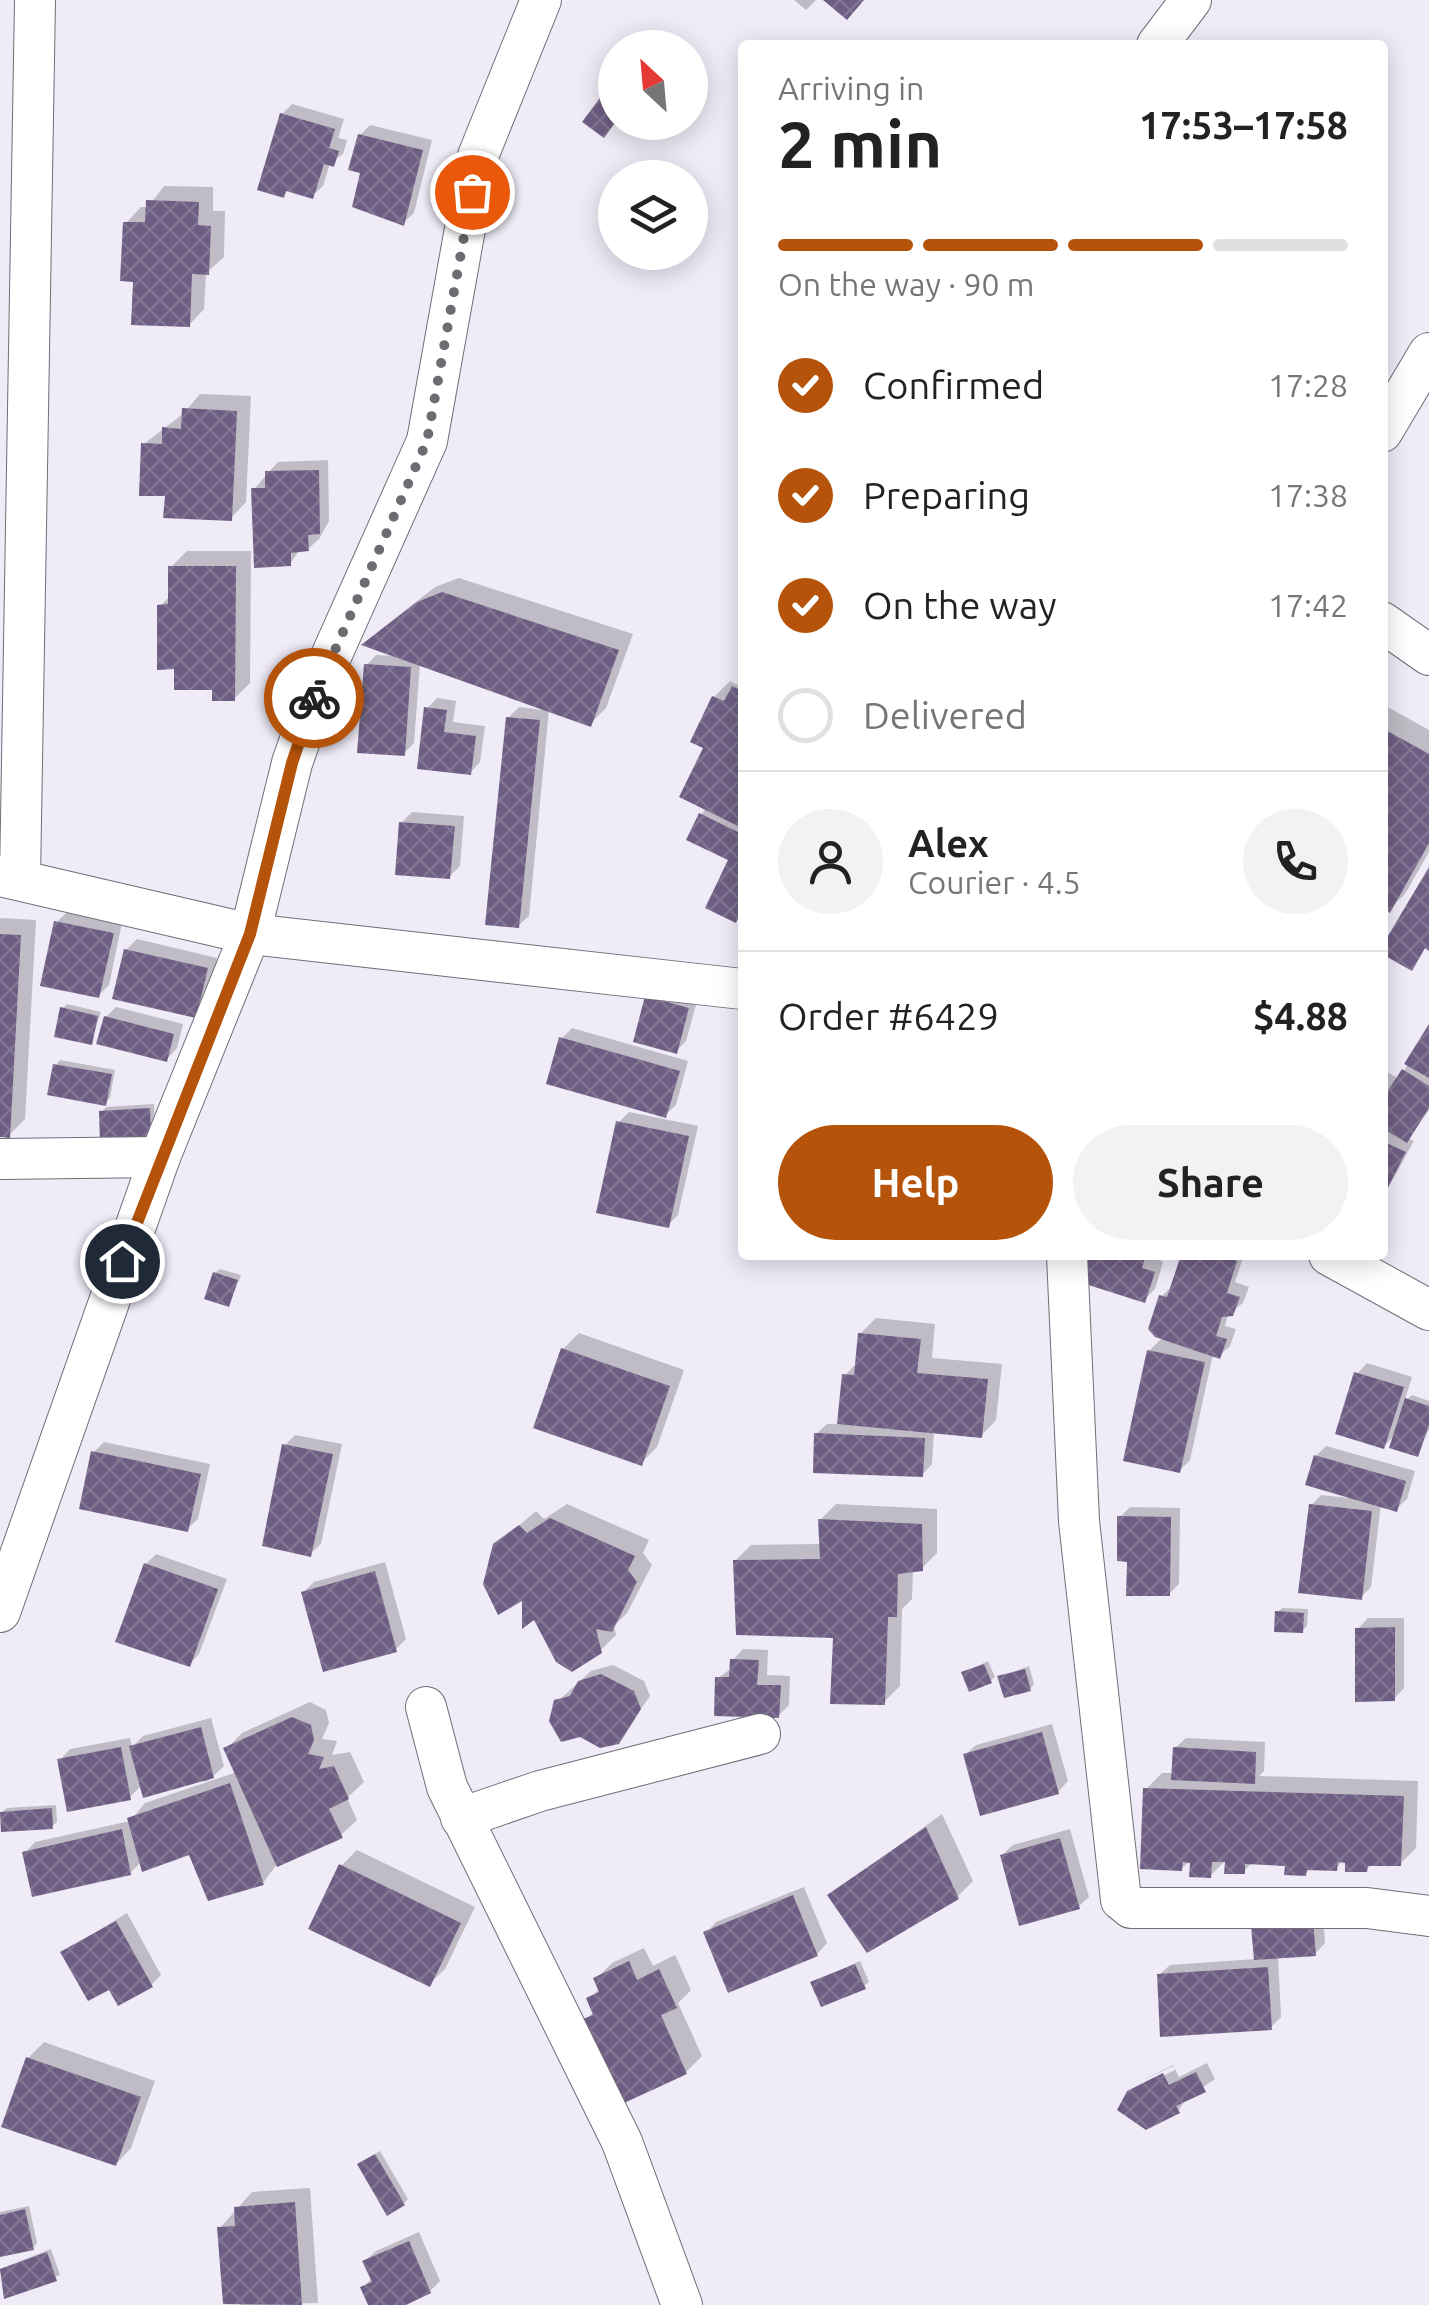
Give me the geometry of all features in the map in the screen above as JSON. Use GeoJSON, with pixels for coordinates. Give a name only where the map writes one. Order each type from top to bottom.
{"type":"FeatureCollection","features":[{"type":"Feature","properties":{"kind":"street"},"geometry":{"type":"LineString","coordinates":[[35,0],[10,878],[250,934],[738,987]]}},
{"type":"Feature","properties":{"kind":"street"},"geometry":{"type":"LineString","coordinates":[[0,1612],[160,1157],[250,934],[292,763],[311,708],[427,441],[478,156],[541,0]]}},
{"type":"Feature","properties":{"kind":"street"},"geometry":{"type":"LineString","coordinates":[[1161,40],[1191,0]]}},
{"type":"Feature","properties":{"kind":"street"},"geometry":{"type":"LineString","coordinates":[[1388,422],[1429,353]]}},
{"type":"Feature","properties":{"kind":"street"},"geometry":{"type":"LineString","coordinates":[[1388,626],[1429,655]]}},
{"type":"Feature","properties":{"kind":"street"},"geometry":{"type":"LineString","coordinates":[[0,1159],[160,1157]]}},
{"type":"Feature","properties":{"kind":"street"},"geometry":{"type":"LineString","coordinates":[[1067,1260],[1080,1522],[1121,1900],[1131,1908],[1367,1908],[1429,1916]]}},
{"type":"Feature","properties":{"kind":"street"},"geometry":{"type":"LineString","coordinates":[[1338,1260],[1429,1310]]}},
{"type":"Feature","properties":{"kind":"street"},"geometry":{"type":"LineString","coordinates":[[426,1707],[448,1787],[461,1818],[622,2142],[682,2305]]}},
{"type":"Feature","properties":{"kind":"street"},"geometry":{"type":"LineString","coordinates":[[461,1818],[540,1791],[760,1734]]}},
{"type":"Feature","properties":{"kind":"building"},"geometry":{"type":"Polygon","coordinates":[[[823,0],[864,0],[847,20],[823,0]]]}},
{"type":"Feature","properties":{"kind":"building"},"geometry":{"type":"Polygon","coordinates":[[[598,100],[598,134],[582,122],[598,100]]]}},
{"type":"Feature","properties":{"kind":"building"},"geometry":{"type":"Polygon","coordinates":[[[280,113],[335,129],[329,148],[339,151],[334,167],[324,164],[313,199],[286,191],[284,198],[257,190],[280,113]]]}},
{"type":"Feature","properties":{"kind":"building"},"geometry":{"type":"Polygon","coordinates":[[[358,134],[423,150],[404,226],[352,207],[360,173],[348,170],[358,134]]]}},
{"type":"Feature","properties":{"kind":"building"},"geometry":{"type":"Polygon","coordinates":[[[146,200],[199,202],[198,225],[211,226],[209,275],[192,274],[190,327],[131,325],[133,282],[120,281],[123,222],[145,222],[146,200]]]}},
{"type":"Feature","properties":{"kind":"building"},"geometry":{"type":"Polygon","coordinates":[[[182,408],[237,411],[232,521],[163,518],[165,496],[139,496],[141,443],[162,444],[162,427],[181,429],[182,408]]]}},
{"type":"Feature","properties":{"kind":"building"},"geometry":{"type":"Polygon","coordinates":[[[319,470],[320,534],[308,535],[309,551],[291,553],[291,566],[254,568],[251,488],[265,488],[265,471],[319,470]]]}},
{"type":"Feature","properties":{"kind":"building"},"geometry":{"type":"Polygon","coordinates":[[[168,566],[236,566],[235,701],[212,701],[212,690],[174,690],[174,669],[157,670],[157,605],[168,604],[168,566]]]}},
{"type":"Feature","properties":{"kind":"building"},"geometry":{"type":"Polygon","coordinates":[[[442,592],[619,650],[591,727],[361,645],[417,602],[442,592]]]}},
{"type":"Feature","properties":{"kind":"building"},"geometry":{"type":"Polygon","coordinates":[[[364,664],[411,667],[405,756],[357,753],[364,664]]]}},
{"type":"Feature","properties":{"kind":"building"},"geometry":{"type":"Polygon","coordinates":[[[732,686],[738,689],[738,826],[679,797],[703,748],[690,742],[712,696],[724,701],[732,686]]]}},
{"type":"Feature","properties":{"kind":"building"},"geometry":{"type":"Polygon","coordinates":[[[424,707],[447,710],[444,732],[476,736],[471,775],[417,769],[424,707]]]}},
{"type":"Feature","properties":{"kind":"building"},"geometry":{"type":"Polygon","coordinates":[[[506,717],[540,720],[519,928],[485,925],[506,717]]]}},
{"type":"Feature","properties":{"kind":"building"},"geometry":{"type":"Polygon","coordinates":[[[1388,731],[1429,754],[1429,843],[1390,913],[1388,731]]]}},
{"type":"Feature","properties":{"kind":"building"},"geometry":{"type":"Polygon","coordinates":[[[699,813],[738,832],[736,923],[705,908],[728,860],[686,840],[699,813]]]}},
{"type":"Feature","properties":{"kind":"building"},"geometry":{"type":"Polygon","coordinates":[[[399,822],[455,826],[450,879],[395,875],[399,822]]]}},
{"type":"Feature","properties":{"kind":"building"},"geometry":{"type":"Polygon","coordinates":[[[1429,867],[1429,951],[1425,948],[1412,971],[1388,957],[1388,936],[1429,867]]]}},
{"type":"Feature","properties":{"kind":"building"},"geometry":{"type":"Polygon","coordinates":[[[54,921],[114,933],[99,998],[40,986],[54,921]]]}},
{"type":"Feature","properties":{"kind":"building"},"geometry":{"type":"Polygon","coordinates":[[[0,934],[21,935],[10,1138],[0,1137],[0,934]]]}},
{"type":"Feature","properties":{"kind":"building"},"geometry":{"type":"Polygon","coordinates":[[[124,949],[208,968],[196,1018],[112,999],[124,949]]]}},
{"type":"Feature","properties":{"kind":"building"},"geometry":{"type":"Polygon","coordinates":[[[645,996],[689,1008],[677,1054],[633,1042],[645,996]]]}},
{"type":"Feature","properties":{"kind":"building"},"geometry":{"type":"Polygon","coordinates":[[[60,1007],[98,1016],[92,1045],[54,1037],[60,1007]]]}},
{"type":"Feature","properties":{"kind":"building"},"geometry":{"type":"Polygon","coordinates":[[[104,1016],[174,1034],[167,1062],[96,1044],[104,1016]]]}},
{"type":"Feature","properties":{"kind":"building"},"geometry":{"type":"Polygon","coordinates":[[[1429,1024],[1429,1078],[1404,1064],[1429,1024]]]}},
{"type":"Feature","properties":{"kind":"building"},"geometry":{"type":"Polygon","coordinates":[[[559,1037],[680,1071],[666,1118],[546,1084],[559,1037]]]}},
{"type":"Feature","properties":{"kind":"building"},"geometry":{"type":"Polygon","coordinates":[[[53,1064],[112,1074],[106,1106],[47,1095],[53,1064]]]}},
{"type":"Feature","properties":{"kind":"building"},"geometry":{"type":"Polygon","coordinates":[[[1402,1069],[1429,1086],[1429,1108],[1407,1143],[1388,1132],[1388,1091],[1402,1069]]]}},
{"type":"Feature","properties":{"kind":"building"},"geometry":{"type":"Polygon","coordinates":[[[150,1108],[151,1140],[100,1142],[99,1111],[150,1108]]]}},
{"type":"Feature","properties":{"kind":"building"},"geometry":{"type":"Polygon","coordinates":[[[616,1121],[689,1136],[669,1228],[596,1213],[616,1121]]]}},
{"type":"Feature","properties":{"kind":"building"},"geometry":{"type":"Polygon","coordinates":[[[1388,1144],[1406,1152],[1388,1187],[1388,1144]]]}},
{"type":"Feature","properties":{"kind":"building"},"geometry":{"type":"Polygon","coordinates":[[[1086,1260],[1144,1260],[1142,1268],[1155,1272],[1145,1303],[1079,1282],[1086,1260]]]}},
{"type":"Feature","properties":{"kind":"building"},"geometry":{"type":"Polygon","coordinates":[[[1179,1260],[1237,1261],[1227,1293],[1240,1297],[1233,1316],[1222,1317],[1216,1336],[1227,1339],[1220,1359],[1155,1337],[1148,1329],[1159,1295],[1167,1297],[1179,1260]]]}},
{"type":"Feature","properties":{"kind":"building"},"geometry":{"type":"Polygon","coordinates":[[[213,1272],[238,1280],[229,1307],[204,1299],[213,1272]]]}},
{"type":"Feature","properties":{"kind":"building"},"geometry":{"type":"Polygon","coordinates":[[[858,1333],[921,1339],[917,1373],[988,1379],[982,1438],[837,1424],[842,1374],[854,1375],[858,1333]]]}},
{"type":"Feature","properties":{"kind":"building"},"geometry":{"type":"Polygon","coordinates":[[[561,1348],[670,1386],[642,1466],[533,1428],[561,1348]]]}},
{"type":"Feature","properties":{"kind":"building"},"geometry":{"type":"Polygon","coordinates":[[[1147,1350],[1205,1362],[1180,1473],[1123,1461],[1147,1350]]]}},
{"type":"Feature","properties":{"kind":"building"},"geometry":{"type":"Polygon","coordinates":[[[1354,1372],[1404,1387],[1384,1449],[1335,1434],[1354,1372]]]}},
{"type":"Feature","properties":{"kind":"building"},"geometry":{"type":"Polygon","coordinates":[[[1405,1398],[1429,1406],[1429,1425],[1418,1457],[1389,1448],[1405,1398]]]}},
{"type":"Feature","properties":{"kind":"building"},"geometry":{"type":"Polygon","coordinates":[[[814,1433],[925,1438],[923,1477],[813,1473],[814,1433]]]}},
{"type":"Feature","properties":{"kind":"building"},"geometry":{"type":"Polygon","coordinates":[[[282,1444],[333,1454],[311,1557],[262,1546],[282,1444]]]}},
{"type":"Feature","properties":{"kind":"building"},"geometry":{"type":"Polygon","coordinates":[[[91,1451],[201,1474],[188,1532],[79,1509],[91,1451]]]}},
{"type":"Feature","properties":{"kind":"building"},"geometry":{"type":"Polygon","coordinates":[[[1314,1455],[1406,1481],[1397,1512],[1305,1485],[1314,1455]]]}},
{"type":"Feature","properties":{"kind":"building"},"geometry":{"type":"Polygon","coordinates":[[[1309,1504],[1372,1511],[1362,1600],[1298,1593],[1309,1504]]]}},
{"type":"Feature","properties":{"kind":"building"},"geometry":{"type":"Polygon","coordinates":[[[1117,1516],[1171,1517],[1170,1596],[1126,1596],[1127,1562],[1117,1561],[1117,1516]]]}},
{"type":"Feature","properties":{"kind":"building"},"geometry":{"type":"Polygon","coordinates":[[[550,1518],[635,1556],[628,1570],[637,1582],[612,1632],[596,1629],[602,1653],[572,1672],[556,1662],[534,1620],[522,1629],[522,1601],[498,1615],[483,1584],[493,1544],[519,1525],[527,1533],[550,1518]]]}},
{"type":"Feature","properties":{"kind":"building"},"geometry":{"type":"Polygon","coordinates":[[[818,1519],[922,1524],[923,1571],[898,1574],[897,1617],[888,1617],[885,1705],[830,1704],[833,1638],[736,1635],[733,1560],[820,1559],[818,1519]]]}},
{"type":"Feature","properties":{"kind":"building"},"geometry":{"type":"Polygon","coordinates":[[[144,1563],[218,1589],[190,1667],[115,1642],[144,1563]]]}},
{"type":"Feature","properties":{"kind":"building"},"geometry":{"type":"Polygon","coordinates":[[[375,1571],[397,1652],[323,1672],[301,1592],[375,1571]]]}},
{"type":"Feature","properties":{"kind":"building"},"geometry":{"type":"Polygon","coordinates":[[[1275,1611],[1304,1613],[1303,1633],[1274,1632],[1275,1611]]]}},
{"type":"Feature","properties":{"kind":"building"},"geometry":{"type":"Polygon","coordinates":[[[1395,1627],[1395,1701],[1355,1702],[1355,1628],[1395,1627]]]}},
{"type":"Feature","properties":{"kind":"building"},"geometry":{"type":"Polygon","coordinates":[[[730,1659],[759,1660],[757,1685],[781,1685],[779,1718],[714,1716],[715,1677],[729,1677],[730,1659]]]}},
{"type":"Feature","properties":{"kind":"building"},"geometry":{"type":"Polygon","coordinates":[[[984,1664],[992,1683],[969,1692],[961,1672],[984,1664]]]}},
{"type":"Feature","properties":{"kind":"building"},"geometry":{"type":"Polygon","coordinates":[[[1025,1669],[1031,1691],[1004,1698],[997,1676],[1025,1669]]]}},
{"type":"Feature","properties":{"kind":"building"},"geometry":{"type":"Polygon","coordinates":[[[601,1674],[634,1691],[641,1709],[619,1744],[600,1748],[580,1737],[561,1742],[549,1721],[554,1700],[570,1696],[578,1681],[601,1674]]]}},
{"type":"Feature","properties":{"kind":"building"},"geometry":{"type":"Polygon","coordinates":[[[292,1717],[311,1725],[314,1740],[308,1754],[324,1757],[319,1769],[334,1766],[349,1799],[329,1809],[343,1838],[277,1867],[223,1748],[292,1717]]]}},
{"type":"Feature","properties":{"kind":"building"},"geometry":{"type":"Polygon","coordinates":[[[201,1727],[214,1778],[143,1798],[129,1746],[201,1727]]]}},
{"type":"Feature","properties":{"kind":"building"},"geometry":{"type":"Polygon","coordinates":[[[1042,1732],[1059,1794],[980,1816],[963,1754],[1042,1732]]]}},
{"type":"Feature","properties":{"kind":"building"},"geometry":{"type":"Polygon","coordinates":[[[121,1747],[131,1800],[67,1812],[57,1759],[121,1747]]]}},
{"type":"Feature","properties":{"kind":"building"},"geometry":{"type":"Polygon","coordinates":[[[1173,1747],[1256,1752],[1255,1784],[1171,1780],[1173,1747]]]}},
{"type":"Feature","properties":{"kind":"building"},"geometry":{"type":"Polygon","coordinates":[[[230,1783],[264,1885],[208,1901],[189,1855],[142,1872],[127,1818],[230,1783]]]}},
{"type":"Feature","properties":{"kind":"building"},"geometry":{"type":"Polygon","coordinates":[[[1143,1788],[1404,1796],[1401,1866],[1368,1866],[1367,1872],[1345,1872],[1345,1863],[1338,1862],[1337,1871],[1307,1870],[1306,1876],[1284,1875],[1285,1866],[1245,1864],[1245,1874],[1224,1874],[1225,1862],[1212,1862],[1211,1878],[1189,1877],[1190,1863],[1183,1862],[1182,1871],[1140,1869],[1143,1788]]]}},
{"type":"Feature","properties":{"kind":"building"},"geometry":{"type":"Polygon","coordinates":[[[52,1808],[53,1829],[1,1832],[0,1812],[52,1808]]]}},
{"type":"Feature","properties":{"kind":"building"},"geometry":{"type":"Polygon","coordinates":[[[926,1827],[959,1899],[867,1953],[827,1895],[926,1827]]]}},
{"type":"Feature","properties":{"kind":"building"},"geometry":{"type":"Polygon","coordinates":[[[122,1829],[131,1875],[32,1897],[22,1852],[122,1829]]]}},
{"type":"Feature","properties":{"kind":"building"},"geometry":{"type":"Polygon","coordinates":[[[1060,1838],[1080,1909],[1019,1926],[1000,1855],[1060,1838]]]}},
{"type":"Feature","properties":{"kind":"building"},"geometry":{"type":"Polygon","coordinates":[[[339,1864],[461,1923],[430,1987],[308,1929],[339,1864]]]}},
{"type":"Feature","properties":{"kind":"building"},"geometry":{"type":"Polygon","coordinates":[[[793,1895],[818,1956],[728,1993],[703,1932],[793,1895]]]}},
{"type":"Feature","properties":{"kind":"building"},"geometry":{"type":"Polygon","coordinates":[[[116,1921],[153,1987],[118,2006],[109,1990],[88,2001],[60,1952],[116,1921]]]}},
{"type":"Feature","properties":{"kind":"building"},"geometry":{"type":"Polygon","coordinates":[[[1313,1921],[1316,1956],[1254,1960],[1251,1926],[1313,1921]]]}},
{"type":"Feature","properties":{"kind":"building"},"geometry":{"type":"Polygon","coordinates":[[[629,1961],[637,1980],[659,1969],[677,2008],[661,2015],[687,2074],[622,2104],[583,2019],[593,2015],[586,1998],[599,1992],[593,1978],[629,1961]]]}},
{"type":"Feature","properties":{"kind":"building"},"geometry":{"type":"Polygon","coordinates":[[[855,1964],[866,1989],[821,2007],[810,1982],[855,1964]]]}},
{"type":"Feature","properties":{"kind":"building"},"geometry":{"type":"Polygon","coordinates":[[[1268,1967],[1272,2030],[1160,2037],[1157,1974],[1268,1967]]]}},
{"type":"Feature","properties":{"kind":"building"},"geometry":{"type":"Polygon","coordinates":[[[26,2057],[141,2097],[116,2166],[1,2127],[26,2057]]]}},
{"type":"Feature","properties":{"kind":"building"},"geometry":{"type":"Polygon","coordinates":[[[1196,2072],[1206,2092],[1176,2106],[1180,2113],[1146,2130],[1117,2110],[1127,2091],[1163,2073],[1169,2085],[1196,2072]]]}},
{"type":"Feature","properties":{"kind":"building"},"geometry":{"type":"Polygon","coordinates":[[[375,2154],[405,2205],[387,2216],[357,2164],[375,2154]]]}},
{"type":"Feature","properties":{"kind":"building"},"geometry":{"type":"Polygon","coordinates":[[[295,2202],[302,2305],[223,2304],[217,2227],[235,2226],[234,2207],[295,2202]]]}},
{"type":"Feature","properties":{"kind":"building"},"geometry":{"type":"Polygon","coordinates":[[[25,2209],[34,2250],[0,2257],[0,2215],[25,2209]]]}},
{"type":"Feature","properties":{"kind":"building"},"geometry":{"type":"Polygon","coordinates":[[[409,2241],[431,2293],[406,2305],[368,2305],[360,2287],[372,2282],[362,2261],[409,2241]]]}},
{"type":"Feature","properties":{"kind":"building"},"geometry":{"type":"Polygon","coordinates":[[[47,2252],[57,2281],[4,2299],[0,2269],[47,2252]]]}},
{"type":"Feature","properties":{"kind":"way so far"},"geometry":{"type":"LineString","coordinates":[[314,698],[427,441],[472,192]]}},
{"type":"Feature","properties":{"kind":"route"},"geometry":{"type":"LineString","coordinates":[[122,1261],[250,934],[292,763],[314,698]]}}]}
